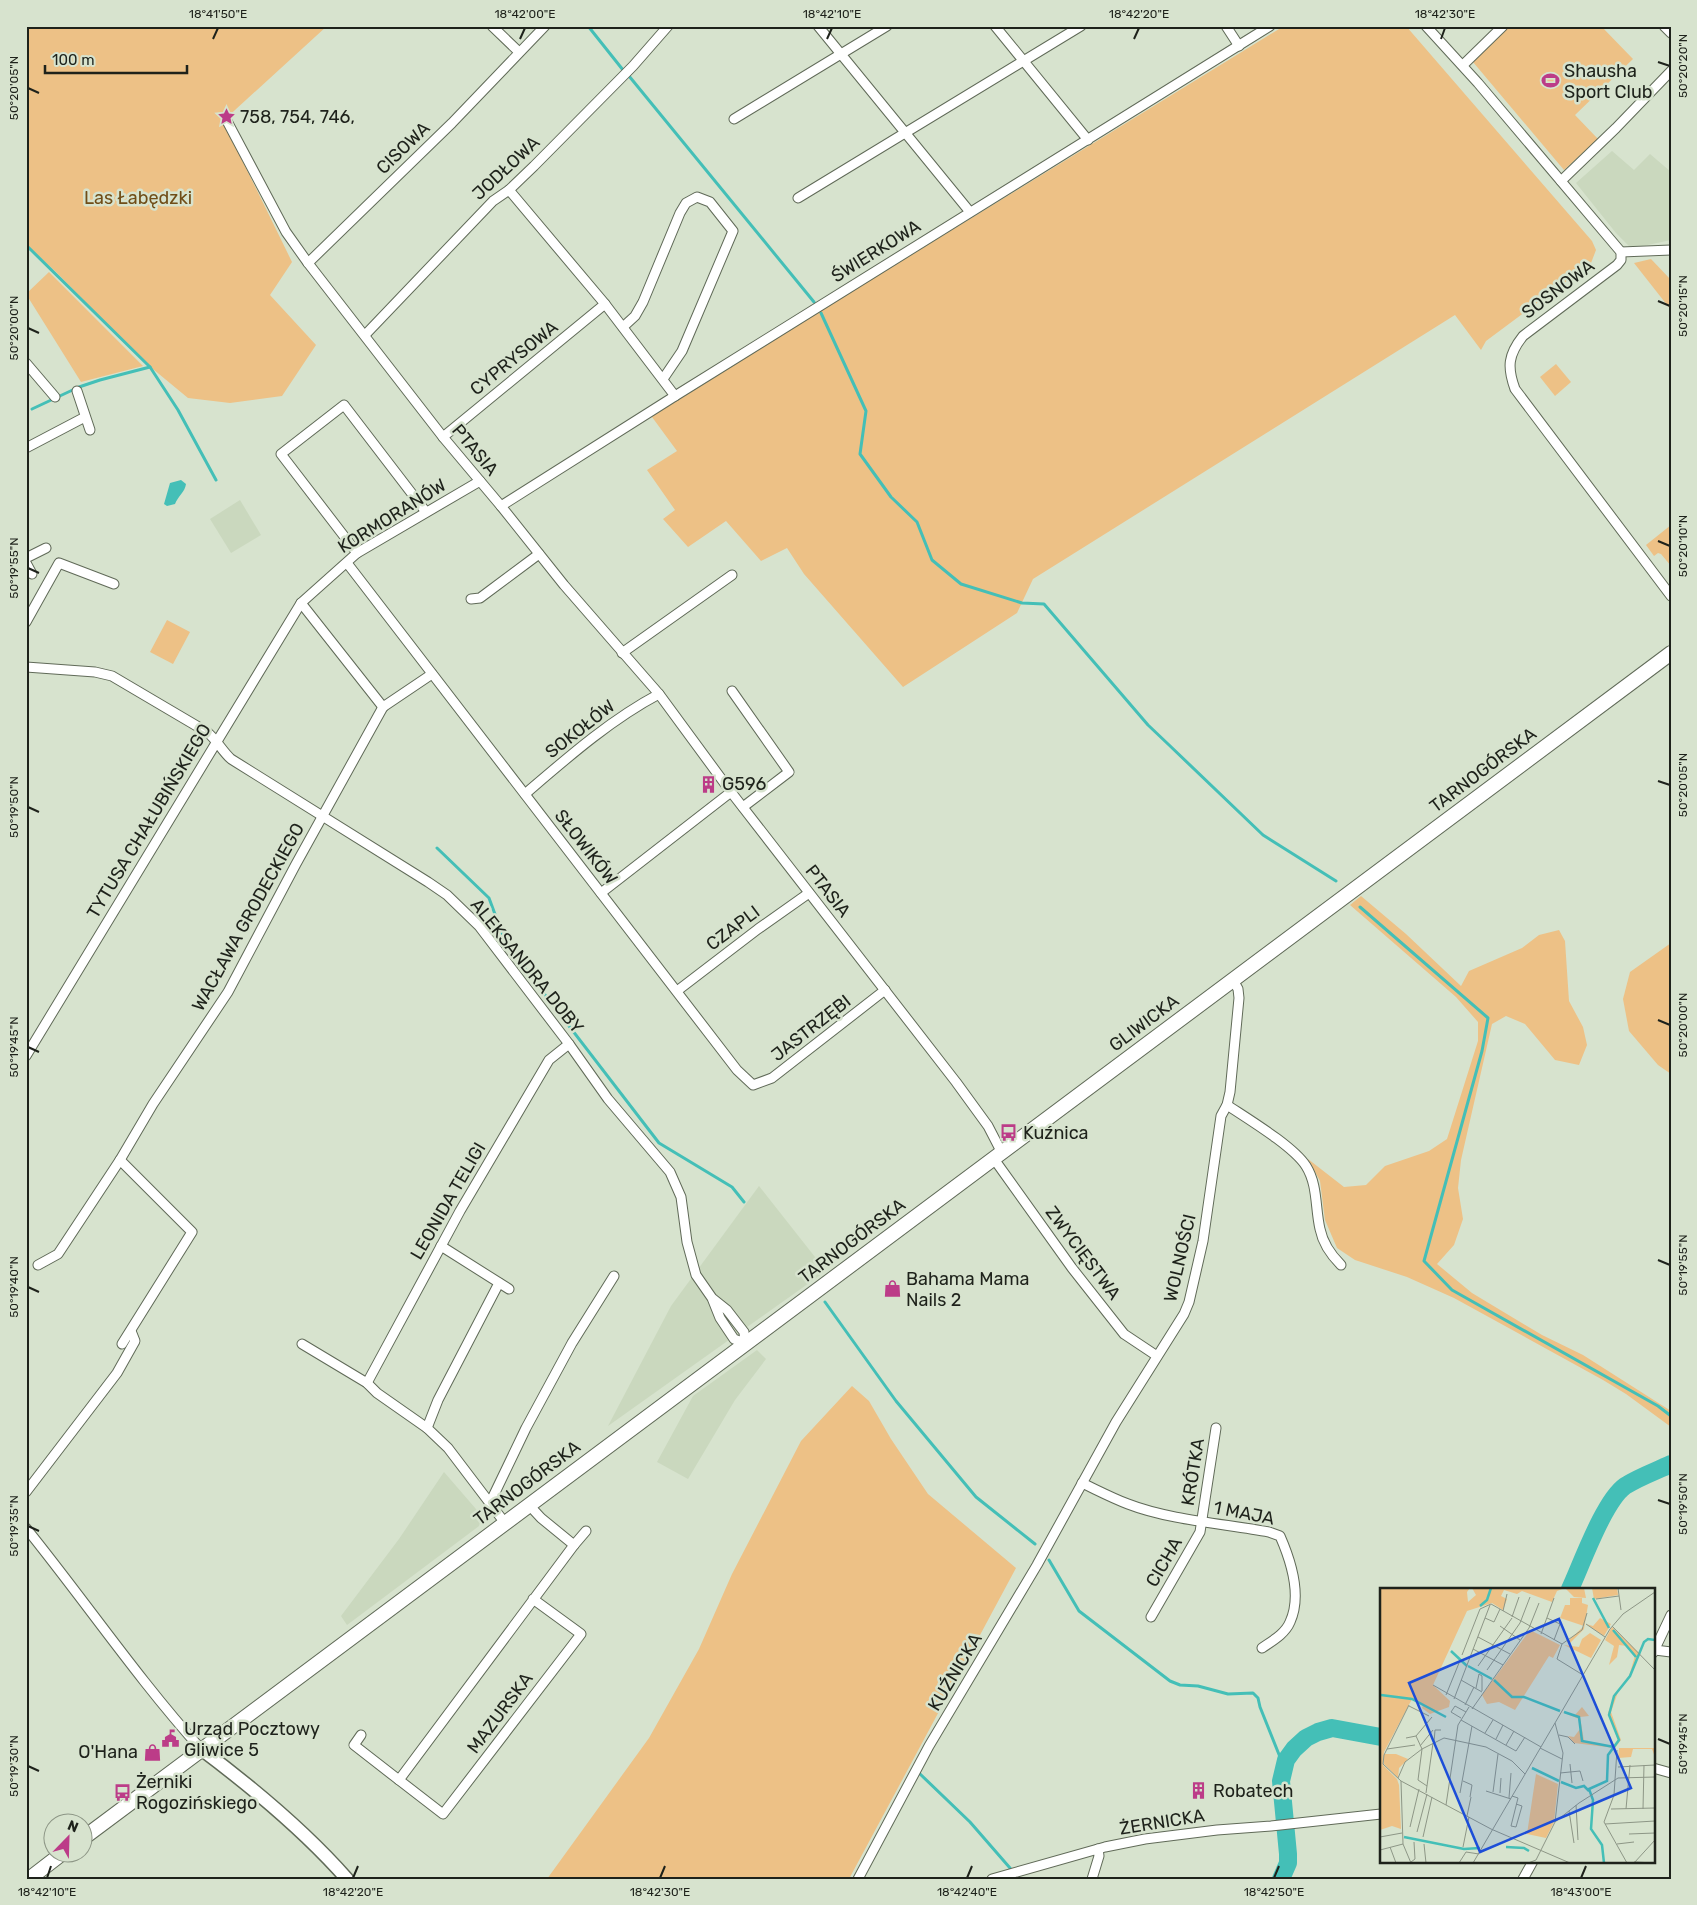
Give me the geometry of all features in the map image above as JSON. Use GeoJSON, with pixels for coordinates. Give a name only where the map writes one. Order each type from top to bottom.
{"type":"FeatureCollection","features":[{"type":"Feature","properties":{"kind":"main road","name":"TARNOGÓRSKA"},"geometry":{"type":"LineString","coordinates":[[1318,917],[1671,653]]}},
{"type":"Feature","properties":{"kind":"main road","name":"GLIWICKA"},"geometry":{"type":"LineString","coordinates":[[998,1156],[1318,917]]}},
{"type":"Feature","properties":{"kind":"main road","name":"TARNOGÓRSKA"},"geometry":{"type":"LineString","coordinates":[[92,1831],[998,1156]]}},
{"type":"Feature","properties":{"kind":"main road"},"geometry":{"type":"LineString","coordinates":[[29,1879],[51,1862]]}},
{"type":"Feature","properties":{"kind":"street"},"geometry":{"type":"LineString","coordinates":[[492,26],[519,52]]}},
{"type":"Feature","properties":{"kind":"street","name":"CISOWA"},"geometry":{"type":"LineString","coordinates":[[308,263],[452,123],[545,26]]}},
{"type":"Feature","properties":{"kind":"street","name":"JODŁOWA"},"geometry":{"type":"LineString","coordinates":[[365,334],[493,201],[509,190],[633,66],[668,26]]}},
{"type":"Feature","properties":{"kind":"street"},"geometry":{"type":"LineString","coordinates":[[818,26],[970,212]]}},
{"type":"Feature","properties":{"kind":"street"},"geometry":{"type":"LineString","coordinates":[[734,119],[887,26]]}},
{"type":"Feature","properties":{"kind":"street"},"geometry":{"type":"LineString","coordinates":[[995,26],[1088,140]]}},
{"type":"Feature","properties":{"kind":"street"},"geometry":{"type":"LineString","coordinates":[[798,198],[1080,26]]}},
{"type":"Feature","properties":{"kind":"street"},"geometry":{"type":"LineString","coordinates":[[1226,26],[1238,46]]}},
{"type":"Feature","properties":{"kind":"street","name":"ŚWIERKOWA"},"geometry":{"type":"LineString","coordinates":[[501,506],[1270,26]]}},
{"type":"Feature","properties":{"kind":"street"},"geometry":{"type":"LineString","coordinates":[[1426,26],[1463,65],[1620,252],[1671,250]]}},
{"type":"Feature","properties":{"kind":"street"},"geometry":{"type":"LineString","coordinates":[[1463,65],[1503,26]]}},
{"type":"Feature","properties":{"kind":"street"},"geometry":{"type":"LineString","coordinates":[[1664,26],[1671,33]]}},
{"type":"Feature","properties":{"kind":"street"},"geometry":{"type":"LineString","coordinates":[[1561,180],[1671,71]]}},
{"type":"Feature","properties":{"kind":"street","name":"PTASIA"},"geometry":{"type":"LineString","coordinates":[[227,121],[286,232],[308,263],[365,334],[443,437],[622,653],[659,694],[731,792],[988,1126],[998,1156]]}},
{"type":"Feature","properties":{"kind":"street"},"geometry":{"type":"LineString","coordinates":[[509,190],[605,304],[675,396]]}},
{"type":"Feature","properties":{"kind":"street"},"geometry":{"type":"LineString","coordinates":[[623,327],[635,316],[643,302],[680,213],[686,204],[697,197],[710,202],[733,231],[682,351],[663,379]]}},
{"type":"Feature","properties":{"kind":"street","name":"SOSNOWA"},"geometry":{"type":"LineString","coordinates":[[1620,252],[1621,260],[1617,265],[1523,336],[1514,347],[1510,359],[1509,374],[1514,389],[1671,596]]}},
{"type":"Feature","properties":{"kind":"street","name":"CYPRYSOWA"},"geometry":{"type":"LineString","coordinates":[[443,437],[605,304]]}},
{"type":"Feature","properties":{"kind":"street"},"geometry":{"type":"LineString","coordinates":[[26,363],[55,396]]}},
{"type":"Feature","properties":{"kind":"street"},"geometry":{"type":"LineString","coordinates":[[77,391],[90,430]]}},
{"type":"Feature","properties":{"kind":"street"},"geometry":{"type":"LineString","coordinates":[[357,553],[281,454],[344,405],[426,512]]}},
{"type":"Feature","properties":{"kind":"street"},"geometry":{"type":"LineString","coordinates":[[26,448],[85,417]]}},
{"type":"Feature","properties":{"kind":"street","name":"KORMORANÓW"},"geometry":{"type":"LineString","coordinates":[[301,603],[357,553],[480,481]]}},
{"type":"Feature","properties":{"kind":"street"},"geometry":{"type":"LineString","coordinates":[[26,558],[46,548]]}},
{"type":"Feature","properties":{"kind":"street"},"geometry":{"type":"LineString","coordinates":[[471,599],[480,598],[540,554]]}},
{"type":"Feature","properties":{"kind":"street"},"geometry":{"type":"LineString","coordinates":[[26,563],[32,574]]}},
{"type":"Feature","properties":{"kind":"street"},"geometry":{"type":"LineString","coordinates":[[26,622],[59,563],[114,584]]}},
{"type":"Feature","properties":{"kind":"street","name":"SŁOWIKÓW"},"geometry":{"type":"LineString","coordinates":[[347,563],[737,1070],[753,1085]]}},
{"type":"Feature","properties":{"kind":"street"},"geometry":{"type":"LineString","coordinates":[[622,653],[732,575]]}},
{"type":"Feature","properties":{"kind":"street"},"geometry":{"type":"LineString","coordinates":[[301,603],[383,708],[432,674]]}},
{"type":"Feature","properties":{"kind":"street","name":"TYTUSA CHAŁUBIŃSKIEGO"},"geometry":{"type":"LineString","coordinates":[[26,1056],[301,603]]}},
{"type":"Feature","properties":{"kind":"street","name":"ALEKSANDRA DOBY"},"geometry":{"type":"LineString","coordinates":[[26,667],[95,672],[112,676],[199,727],[216,741],[224,754],[231,760],[428,882],[463,910],[484,933],[569,1044],[608,1099],[670,1172],[681,1197],[691,1259],[696,1275],[712,1298],[727,1310],[744,1332],[745,1343]]}},
{"type":"Feature","properties":{"kind":"street"},"geometry":{"type":"LineString","coordinates":[[732,691],[789,772],[743,807]]}},
{"type":"Feature","properties":{"kind":"street","name":"SOKOŁÓW"},"geometry":{"type":"LineString","coordinates":[[524,794],[571,755],[636,706],[659,694]]}},
{"type":"Feature","properties":{"kind":"street","name":"WACŁAWA GRODECKIEGO"},"geometry":{"type":"LineString","coordinates":[[38,1265],[58,1254],[120,1160],[153,1104],[228,992],[383,708]]}},
{"type":"Feature","properties":{"kind":"street"},"geometry":{"type":"LineString","coordinates":[[601,893],[731,792]]}},
{"type":"Feature","properties":{"kind":"street","name":"CZAPLI"},"geometry":{"type":"LineString","coordinates":[[677,991],[809,893]]}},
{"type":"Feature","properties":{"kind":"street","name":"WOLNOŚCI"},"geometry":{"type":"LineString","coordinates":[[1082,1483],[1116,1422],[1184,1314],[1189,1302],[1203,1240],[1220,1116],[1227,1105],[1233,1065],[1239,998],[1238,989],[1233,980]]}},
{"type":"Feature","properties":{"kind":"street","name":"JASTRZĘBI"},"geometry":{"type":"LineString","coordinates":[[753,1085],[772,1078],[885,990]]}},
{"type":"Feature","properties":{"kind":"street","name":"LEONIDA TELIGI"},"geometry":{"type":"LineString","coordinates":[[367,1383],[441,1246],[549,1060],[569,1044]]}},
{"type":"Feature","properties":{"kind":"street"},"geometry":{"type":"LineString","coordinates":[[1227,1105],[1296,1154],[1306,1166],[1314,1185],[1320,1231],[1330,1253],[1341,1265]]}},
{"type":"Feature","properties":{"kind":"street","name":"ZWYCIĘSTWA"},"geometry":{"type":"LineString","coordinates":[[998,1156],[1072,1268],[1124,1334],[1157,1356]]}},
{"type":"Feature","properties":{"kind":"street"},"geometry":{"type":"LineString","coordinates":[[120,1160],[192,1232],[122,1344]]}},
{"type":"Feature","properties":{"kind":"street"},"geometry":{"type":"LineString","coordinates":[[441,1246],[509,1289]]}},
{"type":"Feature","properties":{"kind":"street"},"geometry":{"type":"LineString","coordinates":[[490,1503],[526,1428],[572,1343],[614,1276]]}},
{"type":"Feature","properties":{"kind":"street"},"geometry":{"type":"LineString","coordinates":[[427,1428],[438,1400],[499,1283]]}},
{"type":"Feature","properties":{"kind":"street"},"geometry":{"type":"LineString","coordinates":[[26,1492],[117,1372],[135,1341],[131,1331]]}},
{"type":"Feature","properties":{"kind":"street"},"geometry":{"type":"LineString","coordinates":[[302,1344],[367,1383],[377,1393],[427,1428],[448,1448],[505,1523]]}},
{"type":"Feature","properties":{"kind":"street","name":"KRÓTKA"},"geometry":{"type":"LineString","coordinates":[[1201,1521],[1216,1428]]}},
{"type":"Feature","properties":{"kind":"street","name":"1 MAJA"},"geometry":{"type":"LineString","coordinates":[[1082,1483],[1129,1504],[1201,1521],[1270,1532],[1280,1536],[1288,1553],[1294,1585],[1294,1604],[1290,1623],[1280,1635],[1262,1648]]}},
{"type":"Feature","properties":{"kind":"street","name":"KUŹNICKA"},"geometry":{"type":"LineString","coordinates":[[858,1879],[929,1746],[1029,1579],[1082,1483]]}},
{"type":"Feature","properties":{"kind":"street"},"geometry":{"type":"LineString","coordinates":[[529,1506],[540,1518],[574,1545]]}},
{"type":"Feature","properties":{"kind":"street","name":"CICHA"},"geometry":{"type":"LineString","coordinates":[[1151,1617],[1200,1532],[1201,1521]]}},
{"type":"Feature","properties":{"kind":"street"},"geometry":{"type":"LineString","coordinates":[[27,1530],[148,1688],[201,1749],[293,1824],[326,1854],[347,1879]]}},
{"type":"Feature","properties":{"kind":"street"},"geometry":{"type":"LineString","coordinates":[[399,1780],[533,1599],[586,1531]]}},
{"type":"Feature","properties":{"kind":"street","name":"MAZURSKA"},"geometry":{"type":"LineString","coordinates":[[362,1736],[354,1746],[442,1814],[581,1634],[533,1599]]}},
{"type":"Feature","properties":{"kind":"street"},"geometry":{"type":"LineString","coordinates":[[1671,1615],[1654,1652],[1671,1652]]}},
{"type":"Feature","properties":{"kind":"street"},"geometry":{"type":"LineString","coordinates":[[1654,1768],[1671,1773]]}},
{"type":"Feature","properties":{"kind":"street","name":"ŻERNICKA"},"geometry":{"type":"LineString","coordinates":[[992,1879],[1015,1876],[1098,1850],[1145,1839],[1380,1814]]}},
{"type":"Feature","properties":{"kind":"street","name":"ŻERNICKA"},"geometry":{"type":"LineString","coordinates":[[1092,1879],[1099,1856],[1098,1850]]}},
{"type":"Feature","properties":{"kind":"street"},"geometry":{"type":"LineString","coordinates":[[1523,1879],[1532,1862]]}},
{"type":"Feature","properties":{"kind":"shaded area"},"geometry":{"type":"Polygon","coordinates":[[[1612,151],[1634,170],[1650,154],[1671,172],[1671,240],[1638,247],[1629,246],[1616,233],[1576,183],[1612,151]]]}},
{"type":"Feature","properties":{"kind":"shaded area"},"geometry":{"type":"Polygon","coordinates":[[[240,500],[261,535],[231,553],[210,519],[240,500]]]}},
{"type":"Feature","properties":{"kind":"shaded area"},"geometry":{"type":"Polygon","coordinates":[[[759,1186],[826,1271],[608,1426],[671,1306],[759,1186]]]}},
{"type":"Feature","properties":{"kind":"shaded area"},"geometry":{"type":"Polygon","coordinates":[[[757,1350],[766,1359],[735,1400],[688,1479],[657,1462],[693,1396],[757,1350]]]}},
{"type":"Feature","properties":{"kind":"shaded area"},"geometry":{"type":"Polygon","coordinates":[[[444,1472],[482,1516],[479,1526],[347,1625],[341,1616],[399,1539],[444,1472]]]}},
{"type":"Feature","properties":{"kind":"green space","name":"Las Łabędzki"},"geometry":{"type":"Polygon","coordinates":[[[26,26],[327,26],[223,121],[292,262],[270,295],[316,345],[282,396],[230,403],[188,398],[142,360],[26,244],[26,26]]]}},
{"type":"Feature","properties":{"kind":"green space"},"geometry":{"type":"Polygon","coordinates":[[[1284,26],[1406,26],[1592,241],[1596,250],[1591,263],[1486,341],[1481,350],[1455,315],[1033,579],[1017,613],[903,687],[804,574],[787,548],[761,561],[726,521],[688,547],[663,519],[675,510],[647,470],[677,451],[652,417],[654,413],[1284,26]]]}},
{"type":"Feature","properties":{"kind":"green space","name":"Shausha Sport Club"},"geometry":{"type":"Polygon","coordinates":[[[1510,26],[1601,26],[1633,59],[1575,115],[1598,139],[1564,170],[1473,62],[1510,26]]]}},
{"type":"Feature","properties":{"kind":"green space"},"geometry":{"type":"Polygon","coordinates":[[[1651,259],[1671,280],[1671,310],[1634,263],[1651,259]]]}},
{"type":"Feature","properties":{"kind":"green space"},"geometry":{"type":"Polygon","coordinates":[[[49,272],[143,366],[81,382],[26,294],[49,272]]]}},
{"type":"Feature","properties":{"kind":"green space"},"geometry":{"type":"Polygon","coordinates":[[[1556,364],[1571,382],[1555,396],[1540,377],[1556,364]]]}},
{"type":"Feature","properties":{"kind":"green space"},"geometry":{"type":"Polygon","coordinates":[[[1671,525],[1671,566],[1661,554],[1658,553],[1654,556],[1646,545],[1671,525]]]}},
{"type":"Feature","properties":{"kind":"green space"},"geometry":{"type":"Polygon","coordinates":[[[167,620],[190,632],[173,664],[150,652],[167,620]]]}},
{"type":"Feature","properties":{"kind":"green space"},"geometry":{"type":"Polygon","coordinates":[[[1361,896],[1406,934],[1461,986],[1469,971],[1522,948],[1539,935],[1559,930],[1565,941],[1569,1001],[1583,1027],[1587,1045],[1579,1065],[1555,1060],[1525,1024],[1506,1016],[1492,1024],[1461,1160],[1458,1188],[1463,1219],[1454,1245],[1437,1264],[1472,1293],[1542,1335],[1583,1355],[1671,1411],[1671,1427],[1626,1394],[1603,1380],[1454,1298],[1407,1277],[1355,1260],[1337,1248],[1325,1220],[1320,1181],[1308,1159],[1344,1187],[1366,1185],[1385,1166],[1429,1151],[1447,1139],[1478,1041],[1478,1022],[1456,997],[1350,905],[1361,896]]]}},
{"type":"Feature","properties":{"kind":"green space"},"geometry":{"type":"Polygon","coordinates":[[[1671,943],[1671,1074],[1658,1065],[1629,1031],[1623,999],[1630,972],[1671,943]]]}},
{"type":"Feature","properties":{"kind":"green space"},"geometry":{"type":"Polygon","coordinates":[[[852,1386],[869,1401],[891,1439],[928,1494],[1016,1568],[849,1879],[547,1879],[649,1738],[699,1649],[732,1574],[801,1441],[852,1386]]]}},
{"type":"Feature","properties":{"kind":"water"},"geometry":{"type":"Polygon","coordinates":[[[181,480],[186,484],[184,489],[175,504],[167,506],[164,504],[170,483],[181,480]]]}},
{"type":"Feature","properties":{"kind":"waterway"},"geometry":{"type":"LineString","coordinates":[[588,26],[623,70]]}},
{"type":"Feature","properties":{"kind":"waterway"},"geometry":{"type":"LineString","coordinates":[[629,76],[814,302]]}},
{"type":"Feature","properties":{"kind":"waterway"},"geometry":{"type":"LineString","coordinates":[[26,245],[150,367],[178,410],[216,480]]}},
{"type":"Feature","properties":{"kind":"waterway"},"geometry":{"type":"LineString","coordinates":[[821,313],[866,411],[860,454],[891,497],[917,522],[932,560],[961,584],[1022,603],[1044,604],[1148,725],[1263,835],[1336,881]]}},
{"type":"Feature","properties":{"kind":"waterway"},"geometry":{"type":"LineString","coordinates":[[32,409],[79,387],[150,367]]}},
{"type":"Feature","properties":{"kind":"waterway"},"geometry":{"type":"LineString","coordinates":[[437,848],[489,898],[506,944],[659,1143],[732,1187],[744,1202]]}},
{"type":"Feature","properties":{"kind":"waterway"},"geometry":{"type":"LineString","coordinates":[[1360,907],[1488,1018],[1482,1051],[1424,1261],[1452,1290],[1658,1406],[1671,1416]]}},
{"type":"Feature","properties":{"kind":"waterway"},"geometry":{"type":"LineString","coordinates":[[825,1302],[896,1401],[976,1497],[1035,1544]]}},
{"type":"Feature","properties":{"kind":"waterway"},"geometry":{"type":"LineString","coordinates":[[1570,1588],[1602,1518],[1617,1494],[1630,1483],[1671,1464]]}},
{"type":"Feature","properties":{"kind":"waterway"},"geometry":{"type":"LineString","coordinates":[[1049,1560],[1079,1611],[1170,1681],[1180,1685],[1198,1686],[1228,1694],[1253,1693],[1258,1698],[1284,1767]]}},
{"type":"Feature","properties":{"kind":"waterway"},"geometry":{"type":"LineString","coordinates":[[1281,1879],[1288,1863],[1281,1781],[1286,1760],[1306,1738],[1332,1728],[1380,1737]]}},
{"type":"Feature","properties":{"kind":"waterway"},"geometry":{"type":"LineString","coordinates":[[919,1773],[970,1822],[1010,1868]]}},
{"type":"Feature","properties":{"kind":"place","name":"Shausha Sport Club"},"geometry":{"type":"Point","coordinates":[1550,81]}},
{"type":"Feature","properties":{"kind":"place","name":"758, 754, 746,"},"geometry":{"type":"Point","coordinates":[226,117]}},
{"type":"Feature","properties":{"kind":"place","name":"G596"},"geometry":{"type":"Point","coordinates":[708,784]}},
{"type":"Feature","properties":{"kind":"place","name":"Kuźnica"},"geometry":{"type":"Point","coordinates":[1009,1133]}},
{"type":"Feature","properties":{"kind":"place","name":"Bahama Mama Nails 2"},"geometry":{"type":"Point","coordinates":[892,1289]}},
{"type":"Feature","properties":{"kind":"place","name":"Urząd Pocztowy Gliwice 5"},"geometry":{"type":"Point","coordinates":[170,1739]}},
{"type":"Feature","properties":{"kind":"place","name":"O'Hana"},"geometry":{"type":"Point","coordinates":[152,1752]}},
{"type":"Feature","properties":{"kind":"place","name":"Robatech"},"geometry":{"type":"Point","coordinates":[1199,1791]}},
{"type":"Feature","properties":{"kind":"place","name":"Żerniki Rogozińskiego"},"geometry":{"type":"Point","coordinates":[122,1792]}}]}
